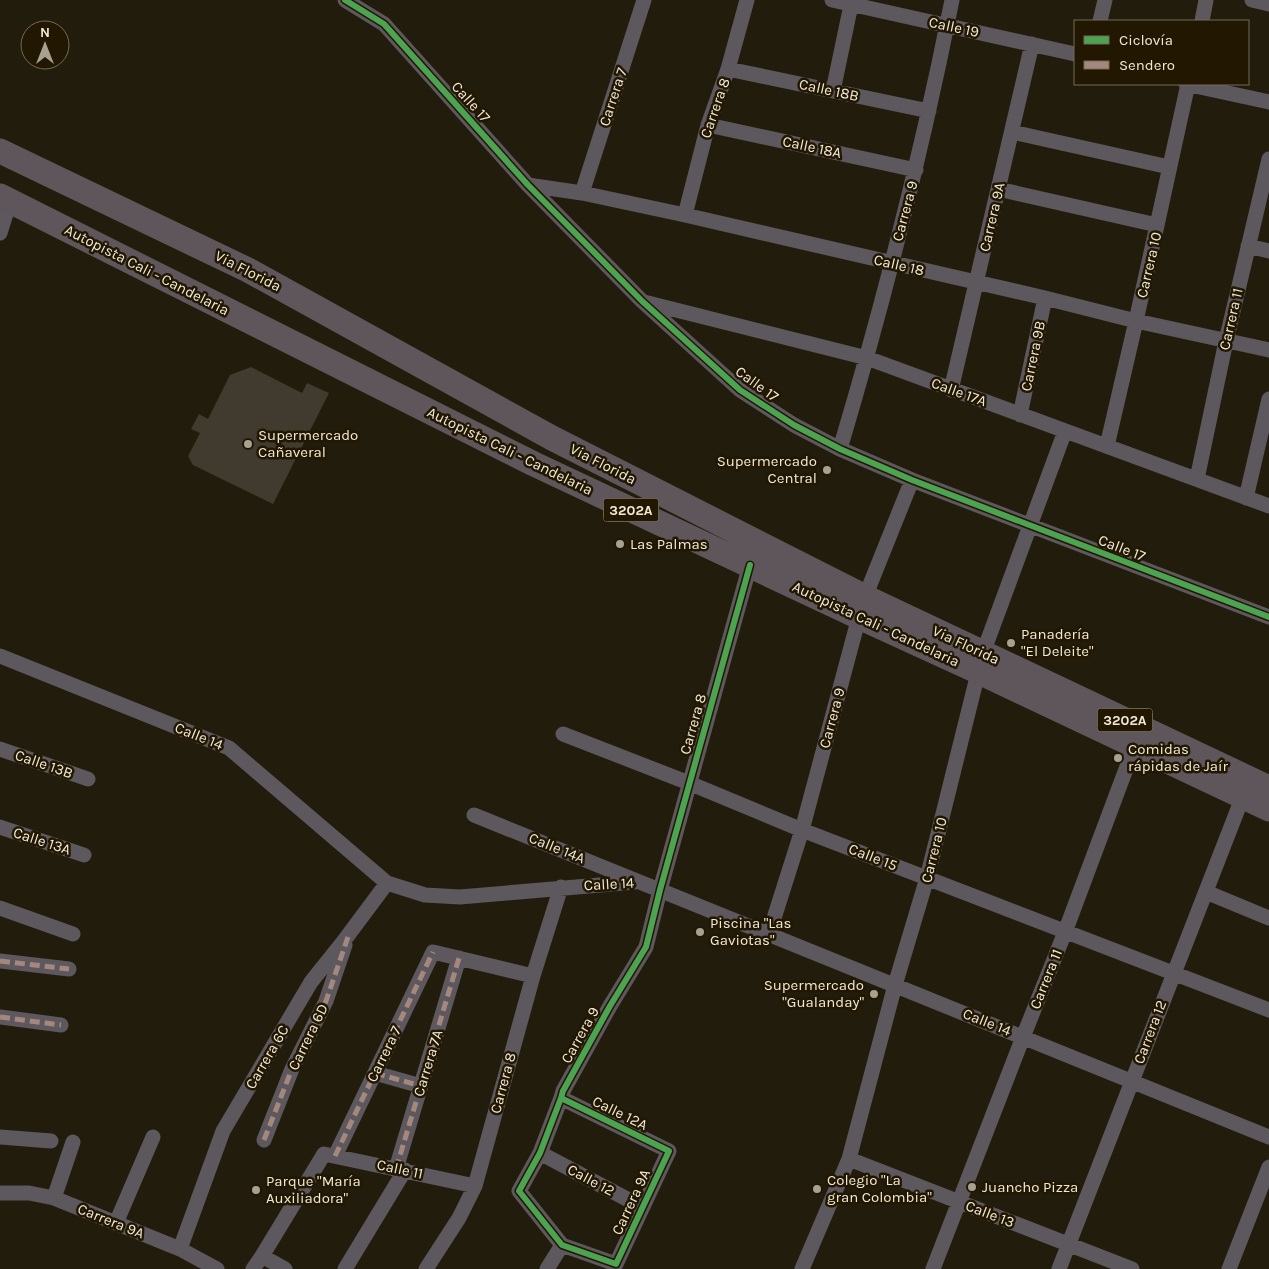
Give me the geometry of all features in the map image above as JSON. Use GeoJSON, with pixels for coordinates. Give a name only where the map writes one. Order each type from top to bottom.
{"type":"FeatureCollection","features":[{"type":"Feature","properties":{"kind":"main road","name":"Via Florida"},"geometry":{"type":"LineString","coordinates":[[0,151],[248,270],[862,607]]}},
{"type":"Feature","properties":{"kind":"main road","name":"Autopista Cali - Candelaria"},"geometry":{"type":"LineString","coordinates":[[5,199],[534,464],[750,565],[862,607],[981,662],[1135,745],[1243,796],[1268,791]]}},
{"type":"Feature","properties":{"kind":"main road","name":"Via Florida"},"geometry":{"type":"LineString","coordinates":[[981,662],[1268,791]]}},
{"type":"Feature","properties":{"kind":"street","name":"Calle 17"},"geometry":{"type":"LineString","coordinates":[[345,0],[384,24],[528,185],[642,302],[740,390],[794,425],[840,449],[912,480],[1269,617]]}},
{"type":"Feature","properties":{"kind":"street","name":"Carrera 7"},"geometry":{"type":"LineString","coordinates":[[582,194],[644,0]]}},
{"type":"Feature","properties":{"kind":"street","name":"Carrera 8"},"geometry":{"type":"LineString","coordinates":[[685,216],[708,125],[728,69],[747,0]]}},
{"type":"Feature","properties":{"kind":"street","name":"Calle 19"},"geometry":{"type":"LineString","coordinates":[[832,0],[852,2],[947,26],[1074,54]]}},
{"type":"Feature","properties":{"kind":"street","name":"Carrera 9"},"geometry":{"type":"LineString","coordinates":[[840,449],[867,358],[916,170],[952,0]]}},
{"type":"Feature","properties":{"kind":"street"},"geometry":{"type":"LineString","coordinates":[[1100,20],[1105,0]]}},
{"type":"Feature","properties":{"kind":"street"},"geometry":{"type":"LineString","coordinates":[[1202,20],[1206,0]]}},
{"type":"Feature","properties":{"kind":"street"},"geometry":{"type":"LineString","coordinates":[[1252,0],[1269,4]]}},
{"type":"Feature","properties":{"kind":"street"},"geometry":{"type":"LineString","coordinates":[[833,90],[852,2]]}},
{"type":"Feature","properties":{"kind":"street","name":"Carrera 9A"},"geometry":{"type":"LineString","coordinates":[[951,390],[1032,44]]}},
{"type":"Feature","properties":{"kind":"street","name":"Calle 18B"},"geometry":{"type":"LineString","coordinates":[[728,69],[930,111]]}},
{"type":"Feature","properties":{"kind":"street","name":"Carrera 10"},"geometry":{"type":"LineString","coordinates":[[1107,446],[1158,225],[1187,85]]}},
{"type":"Feature","properties":{"kind":"street"},"geometry":{"type":"LineString","coordinates":[[1192,85],[1269,102]]}},
{"type":"Feature","properties":{"kind":"street","name":"Calle 18A"},"geometry":{"type":"LineString","coordinates":[[708,125],[916,170]]}},
{"type":"Feature","properties":{"kind":"street"},"geometry":{"type":"LineString","coordinates":[[1012,132],[1169,168]]}},
{"type":"Feature","properties":{"kind":"street","name":"Carrera 11"},"geometry":{"type":"LineString","coordinates":[[1197,479],[1248,246],[1266,189],[1269,159]]}},
{"type":"Feature","properties":{"kind":"street","name":"Calle 18"},"geometry":{"type":"LineString","coordinates":[[528,185],[582,194],[685,216],[1269,350]]}},
{"type":"Feature","properties":{"kind":"street"},"geometry":{"type":"LineString","coordinates":[[998,189],[1158,225]]}},
{"type":"Feature","properties":{"kind":"street"},"geometry":{"type":"LineString","coordinates":[[0,233],[5,199]]}},
{"type":"Feature","properties":{"kind":"street"},"geometry":{"type":"LineString","coordinates":[[1248,246],[1269,251]]}},
{"type":"Feature","properties":{"kind":"street","name":"Carrera 9B"},"geometry":{"type":"LineString","coordinates":[[1020,414],[1046,298]]}},
{"type":"Feature","properties":{"kind":"street","name":"Calle 17A"},"geometry":{"type":"LineString","coordinates":[[642,302],[867,358],[1269,506]]}},
{"type":"Feature","properties":{"kind":"street"},"geometry":{"type":"LineString","coordinates":[[1246,498],[1269,399]]}},
{"type":"Feature","properties":{"kind":"street","name":"Carrera 10"},"geometry":{"type":"LineString","coordinates":[[802,1269],[849,1158],[895,985],[927,878],[981,662],[1065,431]]}},
{"type":"Feature","properties":{"kind":"street","name":"Carrera 9"},"geometry":{"type":"LineString","coordinates":[[769,934],[802,830],[862,607],[912,480]]}},
{"type":"Feature","properties":{"kind":"street","name":"Carrera 8"},"geometry":{"type":"LineString","coordinates":[[660,890],[750,565]]}},
{"type":"Feature","properties":{"kind":"street","name":"Calle 14"},"geometry":{"type":"LineString","coordinates":[[0,656],[229,748],[388,883],[424,895],[460,897],[639,881],[1269,1136]]}},
{"type":"Feature","properties":{"kind":"street","name":"Calle 15"},"geometry":{"type":"LineString","coordinates":[[563,734],[802,830],[1269,1010]]}},
{"type":"Feature","properties":{"kind":"street","name":"Carrera 11"},"geometry":{"type":"LineString","coordinates":[[933,1269],[1065,932],[1135,745]]}},
{"type":"Feature","properties":{"kind":"street","name":"Calle 13B"},"geometry":{"type":"LineString","coordinates":[[0,749],[88,779]]}},
{"type":"Feature","properties":{"kind":"street","name":"Carrera 12"},"geometry":{"type":"LineString","coordinates":[[1059,1269],[1243,796]]}},
{"type":"Feature","properties":{"kind":"street","name":"Calle 14A"},"geometry":{"type":"LineString","coordinates":[[474,815],[639,881]]}},
{"type":"Feature","properties":{"kind":"street","name":"Calle 13A"},"geometry":{"type":"LineString","coordinates":[[0,827],[84,855]]}},
{"type":"Feature","properties":{"kind":"street","name":"Carrera 6C"},"geometry":{"type":"LineString","coordinates":[[180,1249],[223,1131],[311,982],[388,883]]}},
{"type":"Feature","properties":{"kind":"street","name":"Carrera 8"},"geometry":{"type":"LineString","coordinates":[[426,1269],[459,1218],[475,1186],[533,976],[561,887]]}},
{"type":"Feature","properties":{"kind":"street","name":"Carrera 9"},"geometry":{"type":"LineString","coordinates":[[562,1245],[519,1191],[540,1153],[561,1098],[610,1006],[646,947],[660,890]]}},
{"type":"Feature","properties":{"kind":"street"},"geometry":{"type":"LineString","coordinates":[[1206,892],[1269,918]]}},
{"type":"Feature","properties":{"kind":"street"},"geometry":{"type":"LineString","coordinates":[[0,908],[74,934]]}},
{"type":"Feature","properties":{"kind":"street","name":"Carrera 6D"},"geometry":{"type":"LineString","coordinates":[[264,1140],[292,1069],[326,1001],[349,934]]}},
{"type":"Feature","properties":{"kind":"street","name":"Carrera 7"},"geometry":{"type":"LineString","coordinates":[[253,1269],[330,1155],[375,1074],[433,952],[459,958]]}},
{"type":"Feature","properties":{"kind":"street"},"geometry":{"type":"LineString","coordinates":[[459,958],[533,976]]}},
{"type":"Feature","properties":{"kind":"street","name":"Carrera 7A"},"geometry":{"type":"LineString","coordinates":[[345,1269],[401,1169],[421,1086],[459,958]]}},
{"type":"Feature","properties":{"kind":"street"},"geometry":{"type":"LineString","coordinates":[[0,961],[69,969]]}},
{"type":"Feature","properties":{"kind":"street"},"geometry":{"type":"LineString","coordinates":[[0,1017],[61,1025]]}},
{"type":"Feature","properties":{"kind":"street"},"geometry":{"type":"LineString","coordinates":[[375,1074],[421,1086]]}},
{"type":"Feature","properties":{"kind":"street","name":"Calle 12A"},"geometry":{"type":"LineString","coordinates":[[561,1098],[669,1151]]}},
{"type":"Feature","properties":{"kind":"street"},"geometry":{"type":"LineString","coordinates":[[0,1137],[51,1141]]}},
{"type":"Feature","properties":{"kind":"street"},"geometry":{"type":"LineString","coordinates":[[116,1223],[153,1138]]}},
{"type":"Feature","properties":{"kind":"street"},"geometry":{"type":"LineString","coordinates":[[54,1198],[73,1142]]}},
{"type":"Feature","properties":{"kind":"street","name":"Carrera 9A"},"geometry":{"type":"LineString","coordinates":[[562,1245],[616,1264],[669,1151]]}},
{"type":"Feature","properties":{"kind":"street","name":"Calle 12"},"geometry":{"type":"LineString","coordinates":[[540,1153],[642,1207]]}},
{"type":"Feature","properties":{"kind":"street","name":"Calle 11"},"geometry":{"type":"LineString","coordinates":[[330,1155],[475,1186]]}},
{"type":"Feature","properties":{"kind":"street","name":"Calle 13"},"geometry":{"type":"LineString","coordinates":[[849,1158],[1132,1269]]}},
{"type":"Feature","properties":{"kind":"street"},"geometry":{"type":"LineString","coordinates":[[1229,1269],[1269,1167]]}},
{"type":"Feature","properties":{"kind":"street","name":"Carrera 9A"},"geometry":{"type":"LineString","coordinates":[[0,1193],[29,1193],[54,1198],[180,1249],[217,1269]]}},
{"type":"Feature","properties":{"kind":"street"},"geometry":{"type":"LineString","coordinates":[[547,1269],[562,1245]]}},
{"type":"Feature","properties":{"kind":"street"},"geometry":{"type":"LineString","coordinates":[[262,1256],[285,1269]]}},
{"type":"Feature","properties":{"kind":"building","name":"Supermercado Cañaveral"},"geometry":{"type":"Polygon","coordinates":[[[251,367],[302,393],[307,383],[329,393],[273,504],[193,465],[188,456],[200,433],[191,429],[199,414],[208,419],[230,375],[251,367]]]}},
{"type":"Feature","properties":{"kind":"marked path"},"geometry":{"type":"LineString","coordinates":[[264,1140],[292,1069],[326,1001],[349,934]]}},
{"type":"Feature","properties":{"kind":"marked path"},"geometry":{"type":"LineString","coordinates":[[335,1156],[433,952]]}},
{"type":"Feature","properties":{"kind":"marked path"},"geometry":{"type":"LineString","coordinates":[[396,1169],[459,958]]}},
{"type":"Feature","properties":{"kind":"marked path"},"geometry":{"type":"LineString","coordinates":[[0,961],[69,969]]}},
{"type":"Feature","properties":{"kind":"marked path"},"geometry":{"type":"LineString","coordinates":[[0,1017],[61,1025]]}},
{"type":"Feature","properties":{"kind":"marked path"},"geometry":{"type":"LineString","coordinates":[[375,1073],[421,1086]]}},
{"type":"Feature","properties":{"kind":"cycle path"},"geometry":{"type":"LineString","coordinates":[[345,0],[384,24],[528,185],[642,301],[740,390],[794,425],[840,449],[912,480],[1269,617]]}},
{"type":"Feature","properties":{"kind":"cycle path"},"geometry":{"type":"LineString","coordinates":[[561,1098],[669,1151],[616,1264],[562,1245],[519,1191],[540,1153],[563,1091],[610,1006],[646,947],[750,565]]}},
{"type":"Feature","properties":{"kind":"place","name":"Supermercado Cañaveral"},"geometry":{"type":"Point","coordinates":[248,444]}},
{"type":"Feature","properties":{"kind":"place","name":"Supermercado Central"},"geometry":{"type":"Point","coordinates":[827,470]}},
{"type":"Feature","properties":{"kind":"place","name":"Las Palmas"},"geometry":{"type":"Point","coordinates":[620,544]}},
{"type":"Feature","properties":{"kind":"place","name":"Panadería \"El Deleite\""},"geometry":{"type":"Point","coordinates":[1011,643]}},
{"type":"Feature","properties":{"kind":"place","name":"Comidas rápidas de Jaír"},"geometry":{"type":"Point","coordinates":[1118,758]}},
{"type":"Feature","properties":{"kind":"place","name":"Piscina \"Las Gaviotas\""},"geometry":{"type":"Point","coordinates":[700,932]}},
{"type":"Feature","properties":{"kind":"place","name":"Supermercado \"Gualanday\""},"geometry":{"type":"Point","coordinates":[874,994]}},
{"type":"Feature","properties":{"kind":"place","name":"Juancho Pizza"},"geometry":{"type":"Point","coordinates":[972,1187]}},
{"type":"Feature","properties":{"kind":"place","name":"Colegio \"La gran Colombia\""},"geometry":{"type":"Point","coordinates":[817,1189]}},
{"type":"Feature","properties":{"kind":"place","name":"Parque \"María Auxiliadora\""},"geometry":{"type":"Point","coordinates":[256,1190]}}]}
